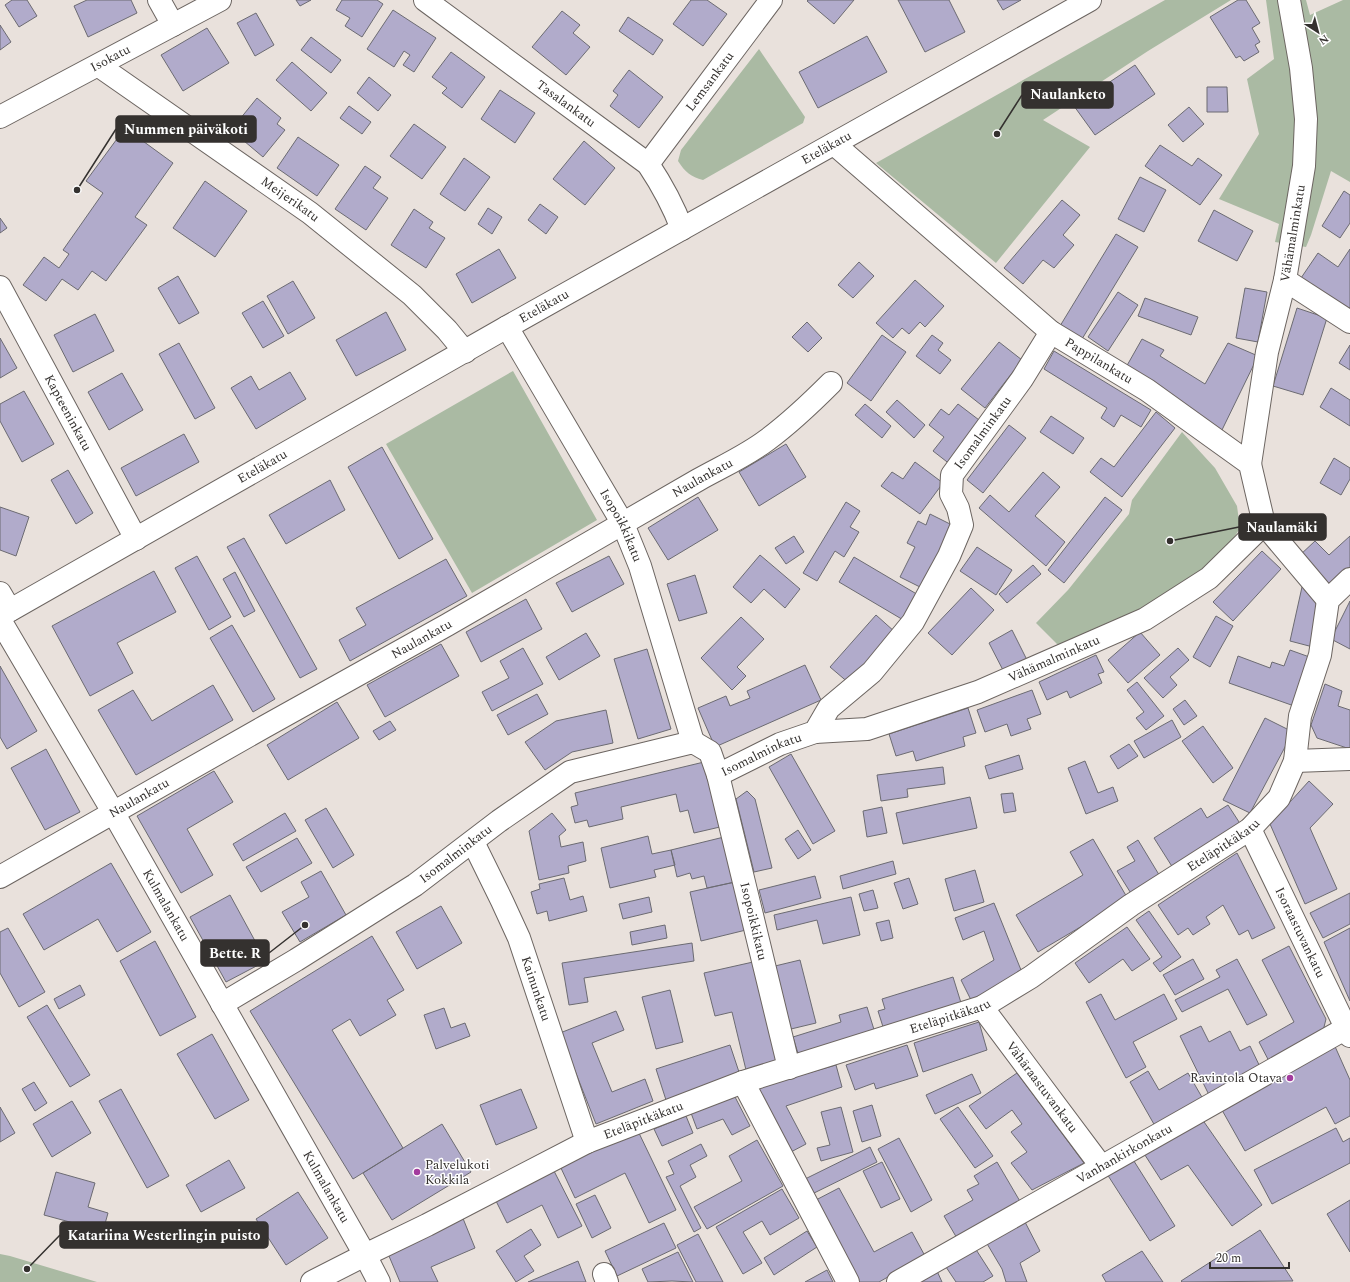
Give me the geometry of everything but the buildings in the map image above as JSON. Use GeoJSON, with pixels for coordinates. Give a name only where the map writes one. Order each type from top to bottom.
{"type":"FeatureCollection","features":[{"type":"Feature","properties":{"kind":"street"},"geometry":{"type":"LineString","coordinates":[[159,0],[173,25]]}},
{"type":"Feature","properties":{"kind":"street","name":"Isokatu"},"geometry":{"type":"LineString","coordinates":[[0,117],[99,66],[220,0]]}},
{"type":"Feature","properties":{"kind":"street","name":"Tasalankatu"},"geometry":{"type":"LineString","coordinates":[[425,0],[648,164],[672,203],[682,229]]}},
{"type":"Feature","properties":{"kind":"street","name":"Lemsankatu"},"geometry":{"type":"LineString","coordinates":[[648,164],[771,0]]}},
{"type":"Feature","properties":{"kind":"street","name":"Eteläkatu"},"geometry":{"type":"LineString","coordinates":[[2,610],[136,539],[507,327],[1090,0]]}},
{"type":"Feature","properties":{"kind":"street","name":"Vähämalminkatu"},"geometry":{"type":"LineString","coordinates":[[1250,464],[1266,352],[1285,280],[1304,166],[1306,119],[1301,68],[1288,0]]}},
{"type":"Feature","properties":{"kind":"street","name":"Meijerikatu"},"geometry":{"type":"LineString","coordinates":[[99,66],[310,213],[412,295],[447,330],[465,352]]}},
{"type":"Feature","properties":{"kind":"street","name":"Pappilankatu"},"geometry":{"type":"LineString","coordinates":[[834,144],[1051,332],[1147,390],[1250,464]]}},
{"type":"Feature","properties":{"kind":"street"},"geometry":{"type":"LineString","coordinates":[[1285,280],[1350,322]]}},
{"type":"Feature","properties":{"kind":"street","name":"Kapteeninkatu"},"geometry":{"type":"LineString","coordinates":[[0,287],[136,539]]}},
{"type":"Feature","properties":{"kind":"street","name":"Isopoikkikatu"},"geometry":{"type":"LineString","coordinates":[[507,327],[623,524],[640,566],[693,742]]}},
{"type":"Feature","properties":{"kind":"street","name":"Isomalminkatu"},"geometry":{"type":"LineString","coordinates":[[222,1004],[296,960],[415,885],[499,821],[570,772],[693,742],[710,752],[718,775],[780,744],[815,732],[828,708],[872,672],[913,622],[949,556],[962,525],[958,508],[951,494],[952,475],[1022,379],[1051,332]]}},
{"type":"Feature","properties":{"kind":"street","name":"Naulankatu"},"geometry":{"type":"LineString","coordinates":[[0,877],[447,625],[735,460],[766,441],[808,406],[831,383]]}},
{"type":"Feature","properties":{"kind":"street"},"geometry":{"type":"LineString","coordinates":[[1250,464],[1264,524],[1328,600],[1350,579]]}},
{"type":"Feature","properties":{"kind":"street","name":"Vähämalminkatu"},"geometry":{"type":"LineString","coordinates":[[815,732],[867,729],[978,692],[1145,619],[1209,578],[1264,524]]}},
{"type":"Feature","properties":{"kind":"street","name":"Eteläpitkäkatu"},"geometry":{"type":"LineString","coordinates":[[312,1282],[365,1254],[427,1225],[587,1142],[743,1082],[982,1008],[1031,977],[1131,905],[1250,829],[1279,798],[1295,761],[1300,716],[1320,655],[1328,600]]}},
{"type":"Feature","properties":{"kind":"street","name":"Kulmalankatu"},"geometry":{"type":"LineString","coordinates":[[2,610],[113,812],[365,1254],[379,1282]]}},
{"type":"Feature","properties":{"kind":"street"},"geometry":{"type":"LineString","coordinates":[[1295,761],[1350,759]]}},
{"type":"Feature","properties":{"kind":"street","name":"Isopoikkikatu"},"geometry":{"type":"LineString","coordinates":[[718,775],[789,1068]]}},
{"type":"Feature","properties":{"kind":"street","name":"Isoraastuvankatu"},"geometry":{"type":"LineString","coordinates":[[1250,829],[1349,1030]]}},
{"type":"Feature","properties":{"kind":"street","name":"Kainunkatu"},"geometry":{"type":"LineString","coordinates":[[473,842],[519,938],[587,1142]]}},
{"type":"Feature","properties":{"kind":"street","name":"Vähäraastuvankatu"},"geometry":{"type":"LineString","coordinates":[[982,1008],[1101,1166]]}},
{"type":"Feature","properties":{"kind":"street","name":"Vanhankirkonkatu"},"geometry":{"type":"LineString","coordinates":[[898,1282],[1101,1166],[1349,1030]]}},
{"type":"Feature","properties":{"kind":"street"},"geometry":{"type":"LineString","coordinates":[[743,1082],[848,1282]]}},
{"type":"Feature","properties":{"kind":"green space"},"geometry":{"type":"Polygon","coordinates":[[[1165,0],[1231,0],[1148,51],[1043,120],[1090,147],[996,263],[876,163],[1165,0]]]}},
{"type":"Feature","properties":{"kind":"green space"},"geometry":{"type":"Polygon","coordinates":[[[1266,0],[1306,0],[1310,15],[1343,0],[1350,0],[1350,182],[1331,171],[1306,247],[1275,242],[1279,224],[1219,199],[1259,134],[1247,79],[1274,59],[1266,0]]]}},
{"type":"Feature","properties":{"kind":"green space"},"geometry":{"type":"Polygon","coordinates":[[[759,49],[805,117],[803,123],[703,180],[692,176],[678,161],[681,150],[759,49]]]}},
{"type":"Feature","properties":{"kind":"green space"},"geometry":{"type":"Polygon","coordinates":[[[513,371],[597,520],[472,593],[386,444],[513,371]]]}},
{"type":"Feature","properties":{"kind":"green space"},"geometry":{"type":"Polygon","coordinates":[[[1182,432],[1215,468],[1237,506],[1240,528],[1224,554],[1194,584],[1063,650],[1036,623],[1068,590],[1129,514],[1132,500],[1182,432]]]}},
{"type":"Feature","properties":{"kind":"green space"},"geometry":{"type":"Polygon","coordinates":[[[0,1254],[10,1256],[97,1282],[0,1282],[0,1254]]]}},
{"type":"Feature","properties":{"kind":"place","name":"Naulanketo"},"geometry":{"type":"Point","coordinates":[997,134]}},
{"type":"Feature","properties":{"kind":"place","name":"Nummen päiväkoti"},"geometry":{"type":"Point","coordinates":[77,190]}},
{"type":"Feature","properties":{"kind":"place","name":"Naulamäki"},"geometry":{"type":"Point","coordinates":[1170,541]}},
{"type":"Feature","properties":{"kind":"place","name":"Bette. R"},"geometry":{"type":"Point","coordinates":[305,925]}},
{"type":"Feature","properties":{"kind":"place","name":"Ravintola Otava"},"geometry":{"type":"Point","coordinates":[1290,1078]}},
{"type":"Feature","properties":{"kind":"place","name":"Palvelukoti Kokkila"},"geometry":{"type":"Point","coordinates":[417,1172]}},
{"type":"Feature","properties":{"kind":"place","name":"Katariina Westerlingin puisto"},"geometry":{"type":"Point","coordinates":[27,1269]}}]}
